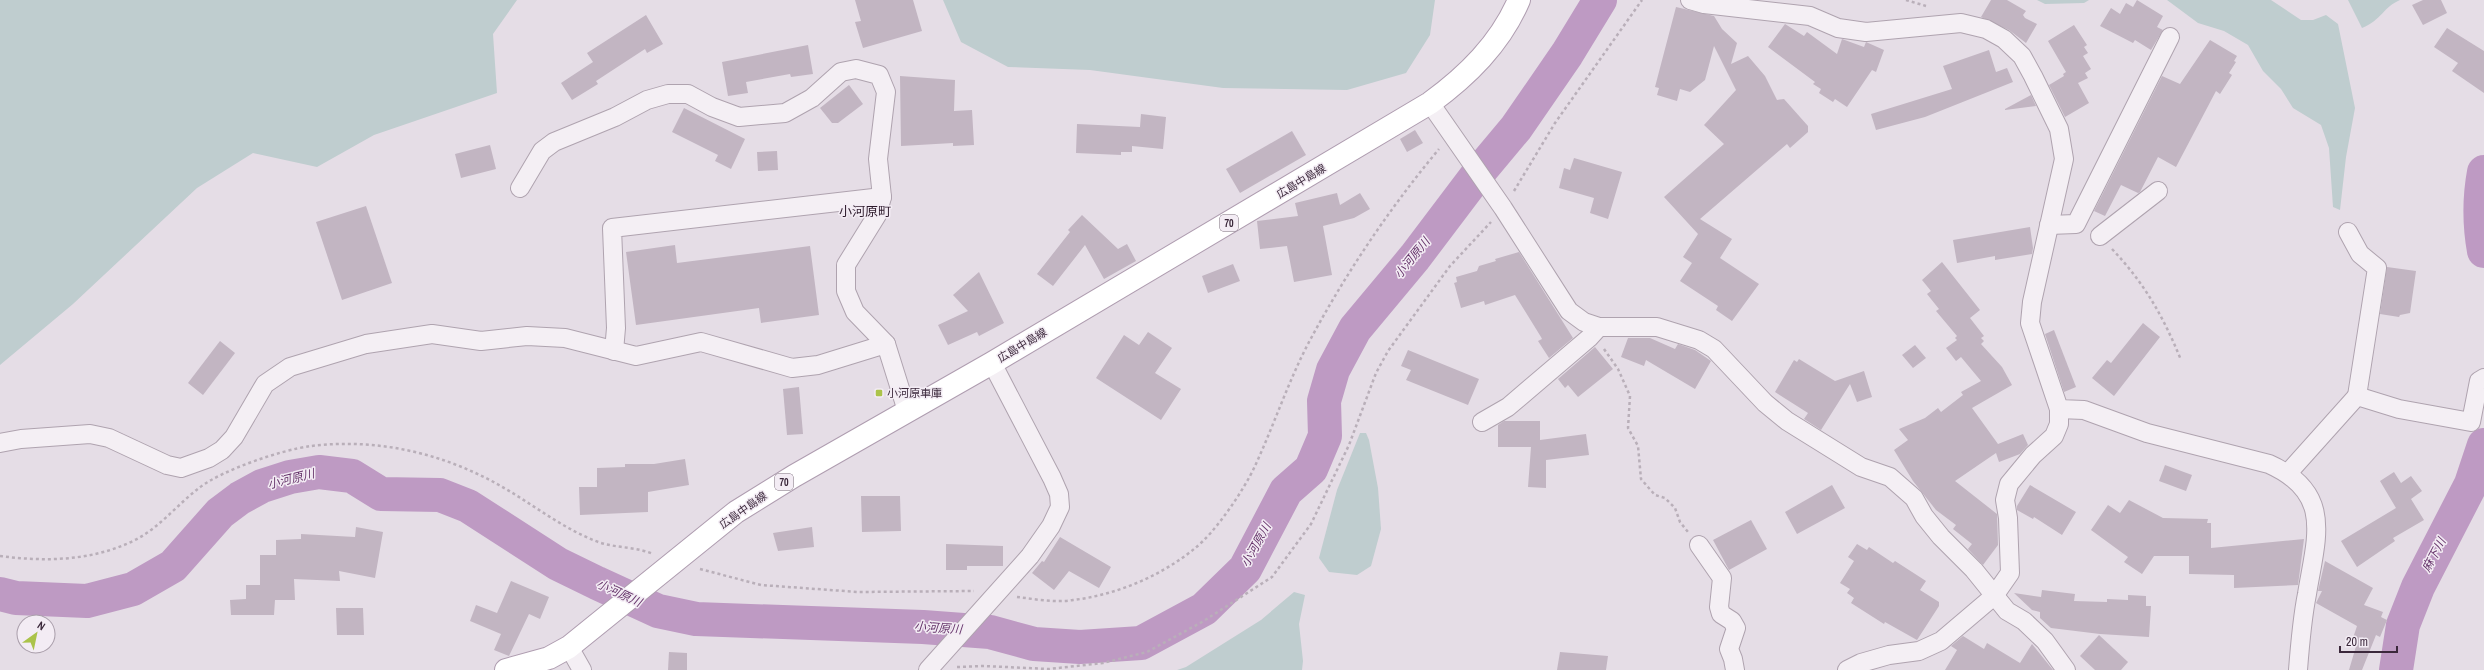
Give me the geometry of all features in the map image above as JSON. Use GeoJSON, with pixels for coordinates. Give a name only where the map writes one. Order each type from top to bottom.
{"type":"FeatureCollection","features":[{"type":"Feature","properties":{"kind":"main road","name":"広島中島線"},"geometry":{"type":"LineString","coordinates":[[506,670],[549,658],[569,647],[736,512],[794,476],[992,363],[1430,103],[1455,85],[1478,63],[1500,34],[1519,0]]}},
{"type":"Feature","properties":{"kind":"street"},"geometry":{"type":"LineString","coordinates":[[1690,0],[1704,4],[1764,5],[1810,16],[1838,28],[1866,32],[1961,23],[1986,29],[2004,39],[2022,56],[2059,129],[2064,159],[2032,302],[2030,323],[2059,409],[2059,424],[2054,436],[2033,455],[2009,484],[2005,500],[2008,518],[2010,573],[1994,596],[1941,641],[1919,651],[1889,655],[1861,663],[1847,670]]}},
{"type":"Feature","properties":{"kind":"street"},"geometry":{"type":"LineString","coordinates":[[2049,225],[2076,224],[2170,38]]}},
{"type":"Feature","properties":{"kind":"street"},"geometry":{"type":"LineString","coordinates":[[520,188],[542,151],[554,142],[614,117],[647,100],[668,94],[688,94],[712,107],[739,117],[785,113],[812,98],[841,72],[856,69],[879,75],[886,92],[878,159],[882,197],[877,215],[846,265],[846,291],[855,312],[886,344],[907,411]]}},
{"type":"Feature","properties":{"kind":"street"},"geometry":{"type":"LineString","coordinates":[[1430,103],[1503,208],[1569,311],[1596,331]]}},
{"type":"Feature","properties":{"kind":"street"},"geometry":{"type":"LineString","coordinates":[[2100,236],[2158,191]]}},
{"type":"Feature","properties":{"kind":"street"},"geometry":{"type":"LineString","coordinates":[[614,351],[616,328],[612,228],[882,197]]}},
{"type":"Feature","properties":{"kind":"street"},"geometry":{"type":"LineString","coordinates":[[2288,473],[2357,396],[2378,268],[2360,254],[2348,232]]}},
{"type":"Feature","properties":{"kind":"street"},"geometry":{"type":"LineString","coordinates":[[1482,422],[1508,407],[1596,331],[1657,327],[1700,340],[1714,349],[1760,398],[1787,421],[1862,467],[1890,477],[1914,498],[1924,516],[1941,537],[1974,570],[2007,611],[2024,621],[2045,641],[2066,670]]}},
{"type":"Feature","properties":{"kind":"street"},"geometry":{"type":"LineString","coordinates":[[0,443],[21,439],[90,434],[109,438],[156,460],[181,468],[209,458],[226,446],[234,437],[265,384],[290,367],[318,357],[366,344],[432,334],[481,341],[527,336],[565,338],[636,356],[701,342],[792,368],[818,365],[886,344]]}},
{"type":"Feature","properties":{"kind":"street"},"geometry":{"type":"LineString","coordinates":[[938,667],[994,596],[1030,556],[1051,526],[1060,507],[1059,494],[1052,478],[992,363]]}},
{"type":"Feature","properties":{"kind":"street"},"geometry":{"type":"LineString","coordinates":[[2357,396],[2399,409],[2471,422],[2479,381],[2484,378]]}},
{"type":"Feature","properties":{"kind":"street"},"geometry":{"type":"LineString","coordinates":[[2059,409],[2084,410],[2147,433],[2270,464],[2288,473],[2306,490],[2318,526],[2302,623],[2298,670]]}},
{"type":"Feature","properties":{"kind":"street"},"geometry":{"type":"LineString","coordinates":[[1699,545],[1722,578],[1719,607],[1721,614],[1732,621],[1736,628],[1728,649],[1733,659],[1735,670]]}},
{"type":"Feature","properties":{"kind":"street"},"geometry":{"type":"LineString","coordinates":[[569,647],[582,670]]}},
{"type":"Feature","properties":{"kind":"path"},"geometry":{"type":"LineString","coordinates":[[938,667],[984,666],[1049,670],[1103,663],[1147,652],[1202,622],[1272,577],[1311,524],[1348,445],[1376,373],[1388,352],[1450,266],[1503,208],[1555,123],[1642,0]]}},
{"type":"Feature","properties":{"kind":"path"},"geometry":{"type":"LineString","coordinates":[[0,556],[38,560],[82,557],[115,549],[137,539],[200,487],[226,472],[276,454],[311,446],[384,445],[430,454],[463,467],[499,486],[549,517],[602,543],[647,551],[673,564],[695,567],[761,585],[858,592],[972,591],[994,596],[1050,601],[1073,600],[1138,583],[1196,549],[1244,487],[1309,342],[1364,249],[1420,172],[1451,135]]}},
{"type":"Feature","properties":{"kind":"path"},"geometry":{"type":"LineString","coordinates":[[2100,236],[2135,273],[2165,321],[2181,360]]}},
{"type":"Feature","properties":{"kind":"path"},"geometry":{"type":"LineString","coordinates":[[1596,331],[1618,369],[1630,396],[1628,428],[1638,446],[1641,479],[1651,491],[1665,498],[1675,508],[1680,522],[1699,545]]}},
{"type":"Feature","properties":{"kind":"shaded area"},"geometry":{"type":"Polygon","coordinates":[[[0,0],[517,0],[493,34],[497,93],[374,135],[317,167],[253,153],[197,188],[73,304],[0,365],[0,0]]]}},
{"type":"Feature","properties":{"kind":"shaded area"},"geometry":{"type":"Polygon","coordinates":[[[943,0],[1435,0],[1430,35],[1406,73],[1347,90],[1223,88],[1090,70],[1008,67],[961,42],[943,0]]]}},
{"type":"Feature","properties":{"kind":"shaded area"},"geometry":{"type":"Polygon","coordinates":[[[2037,0],[2089,0],[2084,3],[2045,4],[2037,0]]]}},
{"type":"Feature","properties":{"kind":"shaded area"},"geometry":{"type":"Polygon","coordinates":[[[2167,0],[2271,0],[2301,20],[2313,20],[2326,15],[2338,24],[2355,108],[2346,157],[2340,210],[2333,207],[2329,148],[2321,125],[2293,108],[2281,89],[2263,71],[2248,45],[2224,31],[2198,23],[2167,0]]]}},
{"type":"Feature","properties":{"kind":"shaded area"},"geometry":{"type":"Polygon","coordinates":[[[2348,0],[2400,0],[2390,6],[2369,25],[2362,28],[2348,0]]]}},
{"type":"Feature","properties":{"kind":"shaded area"},"geometry":{"type":"Polygon","coordinates":[[[1360,433],[1366,433],[1369,440],[1378,488],[1381,529],[1371,566],[1357,575],[1329,572],[1319,558],[1337,490],[1360,433]]]}},
{"type":"Feature","properties":{"kind":"shaded area"},"geometry":{"type":"Polygon","coordinates":[[[1294,592],[1305,595],[1299,624],[1303,661],[1302,670],[1177,670],[1186,667],[1261,620],[1294,592]]]}},
{"type":"Feature","properties":{"kind":"building"},"geometry":{"type":"Polygon","coordinates":[[[855,0],[913,0],[922,31],[863,48],[855,22],[861,21],[855,0]]]}},
{"type":"Feature","properties":{"kind":"building"},"geometry":{"type":"Polygon","coordinates":[[[1991,0],[2007,0],[2026,11],[2023,15],[2025,18],[2037,24],[2026,43],[2009,30],[1981,17],[1991,0]]]}},
{"type":"Feature","properties":{"kind":"building"},"geometry":{"type":"Polygon","coordinates":[[[2137,0],[2163,16],[2157,27],[2163,30],[2151,50],[2135,40],[2133,43],[2100,26],[2111,8],[2120,14],[2126,3],[2133,7],[2137,0]]]}},
{"type":"Feature","properties":{"kind":"building"},"geometry":{"type":"Polygon","coordinates":[[[2423,0],[2441,0],[2447,13],[2423,25],[2412,5],[2423,0]]]}},
{"type":"Feature","properties":{"kind":"building"},"geometry":{"type":"Polygon","coordinates":[[[1676,7],[1714,16],[1722,29],[1737,43],[1731,64],[1748,56],[1765,76],[1777,100],[1784,99],[1808,126],[1808,132],[1790,148],[1787,144],[1700,219],[1732,239],[1720,258],[1759,284],[1732,321],[1716,310],[1718,306],[1680,281],[1692,263],[1683,257],[1698,234],[1664,197],[1724,144],[1704,125],[1736,90],[1714,46],[1705,80],[1690,92],[1680,89],[1677,101],[1657,95],[1659,88],[1655,87],[1676,7]]]}},
{"type":"Feature","properties":{"kind":"building"},"geometry":{"type":"Polygon","coordinates":[[[646,15],[663,44],[647,53],[645,49],[596,81],[598,84],[572,100],[561,83],[593,62],[587,53],[646,15]]]}},
{"type":"Feature","properties":{"kind":"building"},"geometry":{"type":"Polygon","coordinates":[[[1785,24],[1804,36],[1807,32],[1837,54],[1842,39],[1864,47],[1866,42],[1884,50],[1876,72],[1872,70],[1847,107],[1835,99],[1833,102],[1819,93],[1821,89],[1813,84],[1815,82],[1768,47],[1785,24]]]}},
{"type":"Feature","properties":{"kind":"building"},"geometry":{"type":"Polygon","coordinates":[[[2074,25],[2087,45],[2084,47],[2088,53],[2083,56],[2091,69],[2085,73],[2088,78],[2078,83],[2089,103],[2065,117],[2049,85],[2064,76],[2063,74],[2066,72],[2048,41],[2074,25]]]}},
{"type":"Feature","properties":{"kind":"building"},"geometry":{"type":"Polygon","coordinates":[[[2447,28],[2484,51],[2484,93],[2452,71],[2458,63],[2434,47],[2447,28]]]}},
{"type":"Feature","properties":{"kind":"building"},"geometry":{"type":"Polygon","coordinates":[[[2210,40],[2237,56],[2234,61],[2236,62],[2229,73],[2232,75],[2220,94],[2216,91],[2176,167],[2158,157],[2140,192],[2138,193],[2121,185],[2105,216],[2094,211],[2162,76],[2180,84],[2210,40]]]}},
{"type":"Feature","properties":{"kind":"building"},"geometry":{"type":"Polygon","coordinates":[[[808,45],[813,74],[791,77],[790,74],[746,82],[748,93],[728,96],[722,62],[808,45]]]}},
{"type":"Feature","properties":{"kind":"building"},"geometry":{"type":"Polygon","coordinates":[[[1989,50],[1996,72],[2007,68],[2013,82],[1925,117],[1876,130],[1871,114],[1952,89],[1943,66],[1989,50]]]}},
{"type":"Feature","properties":{"kind":"building"},"geometry":{"type":"Polygon","coordinates":[[[900,76],[955,80],[954,111],[972,110],[974,145],[953,146],[953,143],[901,146],[900,76]]]}},
{"type":"Feature","properties":{"kind":"building"},"geometry":{"type":"Polygon","coordinates":[[[849,85],[863,104],[838,123],[832,123],[820,108],[849,85]]]}},
{"type":"Feature","properties":{"kind":"building"},"geometry":{"type":"Polygon","coordinates":[[[2031,95],[2036,106],[2005,110],[2005,109],[2031,95]]]}},
{"type":"Feature","properties":{"kind":"building"},"geometry":{"type":"Polygon","coordinates":[[[684,108],[745,139],[731,169],[715,161],[718,155],[672,132],[684,108]]]}},
{"type":"Feature","properties":{"kind":"building"},"geometry":{"type":"Polygon","coordinates":[[[1141,114],[1166,117],[1163,149],[1132,146],[1132,152],[1121,152],[1121,155],[1076,153],[1077,124],[1140,127],[1141,114]]]}},
{"type":"Feature","properties":{"kind":"building"},"geometry":{"type":"Polygon","coordinates":[[[1415,130],[1423,143],[1407,152],[1400,139],[1415,130]]]}},
{"type":"Feature","properties":{"kind":"building"},"geometry":{"type":"Polygon","coordinates":[[[1292,131],[1306,155],[1240,193],[1226,169],[1292,131]]]}},
{"type":"Feature","properties":{"kind":"building"},"geometry":{"type":"Polygon","coordinates":[[[490,145],[496,169],[461,178],[455,154],[490,145]]]}},
{"type":"Feature","properties":{"kind":"building"},"geometry":{"type":"Polygon","coordinates":[[[777,151],[778,170],[758,171],[757,152],[777,151]]]}},
{"type":"Feature","properties":{"kind":"building"},"geometry":{"type":"Polygon","coordinates":[[[1574,158],[1622,172],[1608,219],[1590,213],[1594,198],[1559,188],[1564,168],[1570,170],[1574,158]]]}},
{"type":"Feature","properties":{"kind":"building"},"geometry":{"type":"Polygon","coordinates":[[[1337,193],[1340,205],[1360,193],[1370,209],[1354,218],[1323,226],[1332,275],[1294,282],[1287,246],[1260,249],[1257,221],[1298,216],[1295,203],[1337,193]]]}},
{"type":"Feature","properties":{"kind":"building"},"geometry":{"type":"Polygon","coordinates":[[[366,206],[392,283],[342,300],[316,222],[366,206]]]}},
{"type":"Feature","properties":{"kind":"building"},"geometry":{"type":"Polygon","coordinates":[[[1082,215],[1118,249],[1127,244],[1136,261],[1104,279],[1085,245],[1053,286],[1037,274],[1070,232],[1068,230],[1082,215]]]}},
{"type":"Feature","properties":{"kind":"building"},"geometry":{"type":"Polygon","coordinates":[[[2030,227],[2033,248],[2032,254],[1995,260],[1995,256],[1957,263],[1953,240],[2030,227]]]}},
{"type":"Feature","properties":{"kind":"building"},"geometry":{"type":"Polygon","coordinates":[[[675,245],[677,263],[810,246],[819,315],[761,323],[759,308],[636,325],[626,252],[675,245]]]}},
{"type":"Feature","properties":{"kind":"building"},"geometry":{"type":"Polygon","coordinates":[[[1519,252],[1573,338],[1549,358],[1538,341],[1542,339],[1541,337],[1515,295],[1485,305],[1484,301],[1461,308],[1454,283],[1457,282],[1456,277],[1477,271],[1479,266],[1496,261],[1495,259],[1519,252]]]}},
{"type":"Feature","properties":{"kind":"building"},"geometry":{"type":"Polygon","coordinates":[[[1942,262],[1980,310],[1970,318],[1984,336],[1981,338],[1984,341],[1981,344],[2002,367],[2012,385],[1972,408],[1998,444],[2023,434],[2028,445],[2020,454],[1999,462],[1996,453],[1955,481],[1997,514],[1998,545],[1983,565],[1968,549],[1972,544],[1953,529],[1956,525],[1936,510],[1913,481],[1894,450],[1908,440],[1899,429],[1925,418],[1938,408],[1941,412],[1963,395],[1961,392],[1981,381],[1961,357],[1956,361],[1946,348],[1957,340],[1955,338],[1957,336],[1936,311],[1939,309],[1927,294],[1931,291],[1922,280],[1942,262]]]}},
{"type":"Feature","properties":{"kind":"building"},"geometry":{"type":"Polygon","coordinates":[[[1233,264],[1240,281],[1208,293],[1202,276],[1233,264]]]}},
{"type":"Feature","properties":{"kind":"building"},"geometry":{"type":"Polygon","coordinates":[[[2387,267],[2416,271],[2410,313],[2400,315],[2399,317],[2380,314],[2387,267]]]}},
{"type":"Feature","properties":{"kind":"building"},"geometry":{"type":"Polygon","coordinates":[[[979,272],[1004,323],[979,336],[977,332],[948,345],[938,325],[968,311],[953,295],[979,272]]]}},
{"type":"Feature","properties":{"kind":"building"},"geometry":{"type":"Polygon","coordinates":[[[2143,323],[2160,337],[2114,396],[2092,378],[2107,360],[2111,363],[2143,323]]]}},
{"type":"Feature","properties":{"kind":"building"},"geometry":{"type":"Polygon","coordinates":[[[2054,330],[2076,387],[2064,392],[2045,334],[2054,330]]]}},
{"type":"Feature","properties":{"kind":"building"},"geometry":{"type":"Polygon","coordinates":[[[1148,332],[1172,348],[1155,373],[1181,389],[1161,420],[1096,378],[1124,335],[1139,345],[1148,332]]]}},
{"type":"Feature","properties":{"kind":"building"},"geometry":{"type":"Polygon","coordinates":[[[1628,338],[1650,338],[1675,349],[1678,344],[1695,350],[1711,361],[1695,389],[1646,360],[1644,366],[1621,357],[1628,338]]]}},
{"type":"Feature","properties":{"kind":"building"},"geometry":{"type":"Polygon","coordinates":[[[220,341],[235,353],[203,395],[188,383],[220,341]]]}},
{"type":"Feature","properties":{"kind":"building"},"geometry":{"type":"Polygon","coordinates":[[[1915,345],[1926,358],[1913,368],[1902,355],[1915,345]]]}},
{"type":"Feature","properties":{"kind":"building"},"geometry":{"type":"Polygon","coordinates":[[[1595,347],[1613,369],[1578,397],[1568,385],[1565,388],[1558,379],[1595,347]]]}},
{"type":"Feature","properties":{"kind":"building"},"geometry":{"type":"Polygon","coordinates":[[[1408,350],[1479,379],[1468,405],[1406,380],[1411,370],[1401,366],[1408,350]]]}},
{"type":"Feature","properties":{"kind":"building"},"geometry":{"type":"Polygon","coordinates":[[[1799,359],[1835,381],[1864,371],[1872,397],[1857,402],[1850,384],[1821,430],[1804,419],[1808,413],[1775,392],[1794,360],[1797,362],[1799,359]]]}},
{"type":"Feature","properties":{"kind":"building"},"geometry":{"type":"Polygon","coordinates":[[[799,387],[803,434],[787,435],[783,389],[799,387]]]}},
{"type":"Feature","properties":{"kind":"building"},"geometry":{"type":"Polygon","coordinates":[[[1504,421],[1540,421],[1540,440],[1586,434],[1589,455],[1546,460],[1546,488],[1528,487],[1531,447],[1498,447],[1498,425],[1504,421]]]}},
{"type":"Feature","properties":{"kind":"building"},"geometry":{"type":"Polygon","coordinates":[[[685,459],[689,485],[648,492],[648,512],[580,515],[579,487],[597,487],[597,468],[625,467],[625,464],[654,464],[685,459]]]}},
{"type":"Feature","properties":{"kind":"building"},"geometry":{"type":"Polygon","coordinates":[[[2165,465],[2192,475],[2186,491],[2159,481],[2165,465]]]}},
{"type":"Feature","properties":{"kind":"building"},"geometry":{"type":"Polygon","coordinates":[[[2394,472],[2401,483],[2411,476],[2422,491],[2411,499],[2424,520],[2393,538],[2395,541],[2357,567],[2341,541],[2396,508],[2380,481],[2394,472]]]}},
{"type":"Feature","properties":{"kind":"building"},"geometry":{"type":"Polygon","coordinates":[[[1832,485],[1845,508],[1797,534],[1785,512],[1832,485]]]}},
{"type":"Feature","properties":{"kind":"building"},"geometry":{"type":"Polygon","coordinates":[[[2030,485],[2076,512],[2062,535],[2034,517],[2033,519],[2017,510],[2017,506],[2030,485]]]}},
{"type":"Feature","properties":{"kind":"building"},"geometry":{"type":"Polygon","coordinates":[[[861,496],[900,496],[901,531],[862,532],[861,496]]]}},
{"type":"Feature","properties":{"kind":"building"},"geometry":{"type":"Polygon","coordinates":[[[2129,500],[2163,518],[2208,519],[2207,523],[2211,523],[2211,548],[2304,539],[2298,585],[2234,588],[2234,575],[2189,574],[2189,556],[2154,556],[2142,574],[2124,562],[2128,557],[2091,530],[2108,505],[2120,513],[2129,500]]]}},
{"type":"Feature","properties":{"kind":"building"},"geometry":{"type":"Polygon","coordinates":[[[1751,520],[1767,549],[1729,570],[1713,540],[1751,520]]]}},
{"type":"Feature","properties":{"kind":"building"},"geometry":{"type":"Polygon","coordinates":[[[356,527],[383,532],[375,578],[339,571],[340,581],[294,579],[295,600],[275,600],[274,615],[231,615],[230,600],[246,599],[246,585],[260,585],[260,555],[276,555],[276,540],[301,539],[301,534],[355,537],[356,527]]]}},
{"type":"Feature","properties":{"kind":"building"},"geometry":{"type":"Polygon","coordinates":[[[812,527],[814,547],[778,551],[773,533],[812,527]]]}},
{"type":"Feature","properties":{"kind":"building"},"geometry":{"type":"Polygon","coordinates":[[[1060,537],[1111,567],[1099,588],[1069,571],[1054,590],[1032,573],[1042,561],[1044,562],[1060,537]]]}},
{"type":"Feature","properties":{"kind":"building"},"geometry":{"type":"Polygon","coordinates":[[[946,544],[1003,546],[1003,566],[967,566],[967,570],[946,570],[946,544]]]}},
{"type":"Feature","properties":{"kind":"building"},"geometry":{"type":"Polygon","coordinates":[[[1857,544],[1867,550],[1869,547],[1893,563],[1895,561],[1926,581],[1920,590],[1939,602],[1939,606],[1917,640],[1885,622],[1884,624],[1851,603],[1854,598],[1847,593],[1850,589],[1840,583],[1854,561],[1848,557],[1857,544]]]}},
{"type":"Feature","properties":{"kind":"building"},"geometry":{"type":"Polygon","coordinates":[[[2325,561],[2373,588],[2364,605],[2383,612],[2381,617],[2387,620],[2380,637],[2376,635],[2362,670],[2349,670],[2357,643],[2352,641],[2357,626],[2316,603],[2322,591],[2318,591],[2325,561]]]}},
{"type":"Feature","properties":{"kind":"building"},"geometry":{"type":"Polygon","coordinates":[[[511,581],[549,597],[540,619],[529,614],[509,656],[494,650],[501,634],[470,621],[476,605],[497,613],[511,581]]]}},
{"type":"Feature","properties":{"kind":"building"},"geometry":{"type":"Polygon","coordinates":[[[2042,590],[2075,594],[2074,601],[2107,602],[2107,599],[2128,600],[2128,595],[2146,596],[2146,606],[2151,606],[2149,637],[2100,634],[2051,628],[2040,618],[2040,612],[2032,610],[2014,593],[2041,597],[2042,590]]]}},
{"type":"Feature","properties":{"kind":"building"},"geometry":{"type":"Polygon","coordinates":[[[336,608],[363,608],[364,635],[337,635],[336,608]]]}},
{"type":"Feature","properties":{"kind":"building"},"geometry":{"type":"Polygon","coordinates":[[[2099,635],[2128,662],[2121,670],[2095,670],[2080,656],[2099,635]]]}},
{"type":"Feature","properties":{"kind":"building"},"geometry":{"type":"Polygon","coordinates":[[[1963,636],[1984,649],[1987,643],[2020,663],[2032,644],[2053,670],[1945,670],[1957,650],[1951,646],[1963,636]]]}},
{"type":"Feature","properties":{"kind":"building"},"geometry":{"type":"Polygon","coordinates":[[[669,652],[687,653],[687,670],[668,670],[669,652]]]}},
{"type":"Feature","properties":{"kind":"building"},"geometry":{"type":"Polygon","coordinates":[[[1560,652],[1608,656],[1606,670],[1557,670],[1560,652]]]}},
{"type":"Feature","properties":{"kind":"waterway","name":"小河原川"},"geometry":{"type":"LineString","coordinates":[[0,594],[16,598],[87,601],[133,589],[173,566],[220,513],[240,498],[262,486],[290,477],[319,472],[352,476],[381,494],[440,495],[468,506],[558,564],[597,583],[658,611],[696,619],[923,627],[990,632],[1034,644],[1080,647],[1141,643],[1204,609],[1245,569],[1286,491],[1311,469],[1325,436],[1324,401],[1333,370],[1355,329],[1415,257],[1480,171],[1516,128],[1567,54],[1600,0]]}},
{"type":"Feature","properties":{"kind":"waterway","name":"麻下川"},"geometry":{"type":"LineString","coordinates":[[2484,172],[2480,211],[2484,251]]}},
{"type":"Feature","properties":{"kind":"waterway","name":"麻下川"},"geometry":{"type":"LineString","coordinates":[[2396,670],[2403,625],[2418,587],[2471,484],[2484,445]]}},
{"type":"Feature","properties":{"kind":"place","name":"小河原車庫"},"geometry":{"type":"Point","coordinates":[879,393]}},
{"type":"Feature","properties":{"kind":"district","name":"小河原町"},"geometry":{"type":"Point","coordinates":[865,211]}}]}
